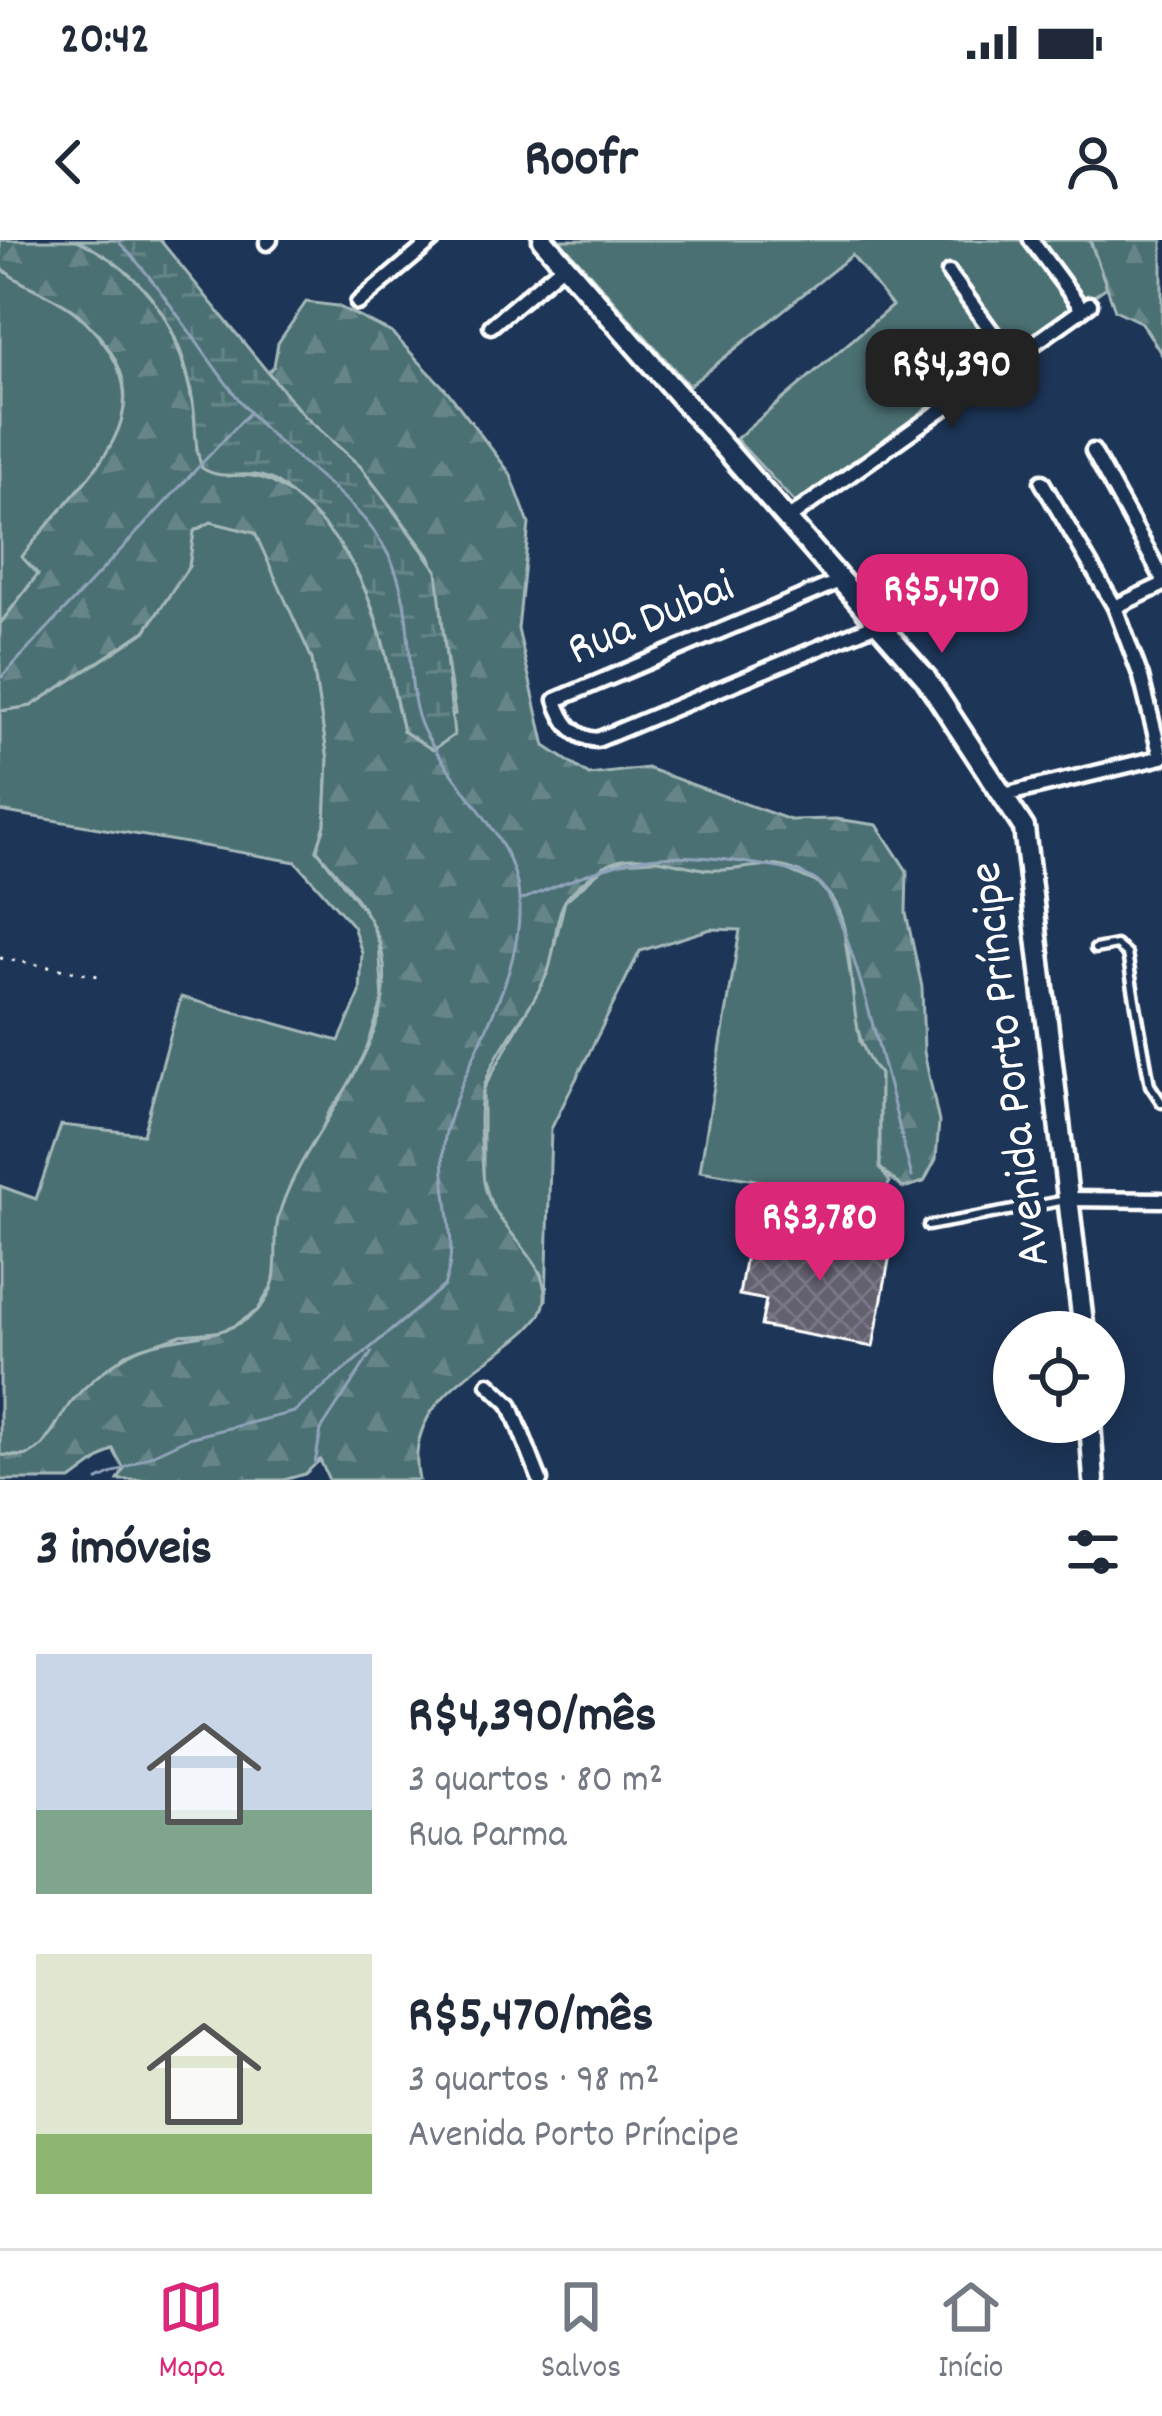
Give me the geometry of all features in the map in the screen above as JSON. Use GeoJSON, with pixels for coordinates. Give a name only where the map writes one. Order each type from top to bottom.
{"type":"FeatureCollection","features":[{"type":"Feature","properties":{"kind":"street"},"geometry":{"type":"LineString","coordinates":[[358,303],[433,240]]}},
{"type":"Feature","properties":{"kind":"street","name":"Avenida Porto Príncipe"},"geometry":{"type":"LineString","coordinates":[[543,240],[926,677],[1024,828],[1081,1311]]}},
{"type":"Feature","properties":{"kind":"street"},"geometry":{"type":"LineString","coordinates":[[789,518],[1086,307],[1030,240]]}},
{"type":"Feature","properties":{"kind":"street"},"geometry":{"type":"LineString","coordinates":[[491,326],[565,264]]}},
{"type":"Feature","properties":{"kind":"street"},"geometry":{"type":"LineString","coordinates":[[949,273],[1012,358]]}},
{"type":"Feature","properties":{"kind":"street"},"geometry":{"type":"LineString","coordinates":[[1093,451],[1162,581],[1115,608]]}},
{"type":"Feature","properties":{"kind":"street"},"geometry":{"type":"LineString","coordinates":[[1004,795],[1161,757],[1141,677],[1115,608],[1042,482]]}},
{"type":"Feature","properties":{"kind":"street","name":"Rua Dubai"},"geometry":{"type":"LineString","coordinates":[[842,580],[556,700],[562,719],[583,739],[597,740],[879,623]]}},
{"type":"Feature","properties":{"kind":"street"},"geometry":{"type":"LineString","coordinates":[[1068,1199],[1162,1200]]}},
{"type":"Feature","properties":{"kind":"street"},"geometry":{"type":"LineString","coordinates":[[489,1384],[510,1404],[540,1480]]}},
{"type":"Feature","properties":{"kind":"street"},"geometry":{"type":"LineString","coordinates":[[1091,1443],[1094,1480]]}},
{"type":"Feature","properties":{"kind":"lane"},"geometry":{"type":"LineString","coordinates":[[1095,949],[1116,945],[1127,954],[1150,1084],[1162,1103]]}},
{"type":"Feature","properties":{"kind":"lane"},"geometry":{"type":"LineString","coordinates":[[928,1226],[1068,1199]]}},
{"type":"Feature","properties":{"kind":"path"},"geometry":{"type":"LineString","coordinates":[[0,958],[98,976]]}},
{"type":"Feature","properties":{"kind":"green space"},"geometry":{"type":"Polygon","coordinates":[[[0,240],[76,240],[106,251],[152,296],[181,357],[197,454],[227,476],[268,480],[327,527],[372,608],[403,731],[455,714],[432,560],[361,467],[302,414],[268,372],[274,366],[278,343],[306,302],[337,306],[392,333],[448,392],[510,473],[529,524],[518,629],[545,746],[589,775],[647,768],[790,820],[836,819],[877,825],[907,871],[906,913],[922,987],[924,1052],[939,1122],[936,1159],[924,1182],[903,1188],[880,1168],[880,1074],[858,1030],[842,922],[832,899],[816,882],[776,866],[713,870],[645,858],[618,860],[596,872],[565,901],[548,971],[495,1060],[481,1100],[486,1192],[537,1267],[545,1299],[538,1318],[521,1336],[448,1392],[429,1416],[418,1445],[419,1480],[329,1480],[320,1460],[305,1474],[284,1480],[118,1480],[124,1469],[113,1449],[71,1480],[0,1480],[0,1455],[35,1451],[73,1400],[116,1362],[154,1344],[226,1329],[257,1311],[272,1287],[281,1208],[359,1066],[384,991],[382,953],[367,915],[317,850],[325,825],[328,759],[312,659],[255,533],[211,522],[194,531],[189,566],[145,631],[31,706],[0,711],[0,624],[38,574],[22,557],[94,471],[112,442],[123,413],[123,382],[110,350],[79,315],[0,266],[0,240]]]}},
{"type":"Feature","properties":{"kind":"green space"},"geometry":{"type":"Polygon","coordinates":[[[77,240],[160,240],[302,414],[361,467],[437,570],[454,735],[433,750],[403,731],[372,606],[345,552],[325,526],[270,479],[202,468],[187,374],[169,325],[123,269],[77,240]]]}},
{"type":"Feature","properties":{"kind":"green space"},"geometry":{"type":"Polygon","coordinates":[[[560,240],[1090,240],[1107,287],[796,504],[736,439],[892,306],[852,255],[689,386],[560,240]]]}},
{"type":"Feature","properties":{"kind":"green space"},"geometry":{"type":"Polygon","coordinates":[[[1090,240],[1162,240],[1162,355],[1142,323],[1115,310],[1090,240]]]}},
{"type":"Feature","properties":{"kind":"green space"},"geometry":{"type":"Polygon","coordinates":[[[0,266],[69,308],[109,350],[123,383],[123,413],[113,442],[94,470],[22,557],[38,574],[0,624],[0,266]]]}},
{"type":"Feature","properties":{"kind":"green space"},"geometry":{"type":"Polygon","coordinates":[[[211,522],[256,533],[312,659],[328,759],[325,825],[317,850],[369,917],[379,943],[383,999],[360,1070],[328,1114],[277,1250],[278,1275],[258,1310],[227,1331],[181,1335],[126,1354],[73,1400],[42,1446],[26,1456],[0,1455],[0,1186],[36,1199],[61,1125],[143,1134],[181,997],[339,1041],[360,993],[362,953],[353,926],[296,862],[0,811],[0,711],[31,706],[145,632],[189,566],[194,531],[211,522]]]}},
{"type":"Feature","properties":{"kind":"green space"},"geometry":{"type":"Polygon","coordinates":[[[666,859],[706,870],[757,863],[781,867],[816,882],[832,898],[844,932],[860,1042],[880,1074],[880,1168],[890,1182],[879,1200],[700,1171],[740,930],[711,929],[640,951],[551,1129],[546,1301],[541,1273],[496,1219],[483,1179],[483,1090],[548,972],[565,901],[609,863],[666,859]]]}},
{"type":"Feature","properties":{"kind":"building"},"geometry":{"type":"Polygon","coordinates":[[[781,1222],[892,1244],[873,1347],[761,1326],[766,1300],[739,1295],[747,1249],[775,1254],[781,1222]]]}},
{"type":"Feature","properties":{"kind":"waterway"},"geometry":{"type":"LineString","coordinates":[[98,1480],[188,1438],[294,1412],[444,1286],[451,1249],[444,1170],[446,1132],[503,988],[518,929],[519,898],[507,854],[425,733],[413,695],[404,602],[389,556],[376,534],[343,497],[250,413],[117,240]]}},
{"type":"Feature","properties":{"kind":"waterway"},"geometry":{"type":"LineString","coordinates":[[0,679],[248,414]]}},
{"type":"Feature","properties":{"kind":"waterway"},"geometry":{"type":"LineString","coordinates":[[521,900],[613,865],[664,857],[762,865],[816,881],[834,907],[860,979],[912,1177]]}},
{"type":"Feature","properties":{"kind":"waterway"},"geometry":{"type":"LineString","coordinates":[[315,1464],[321,1430],[372,1352]]}}]}
